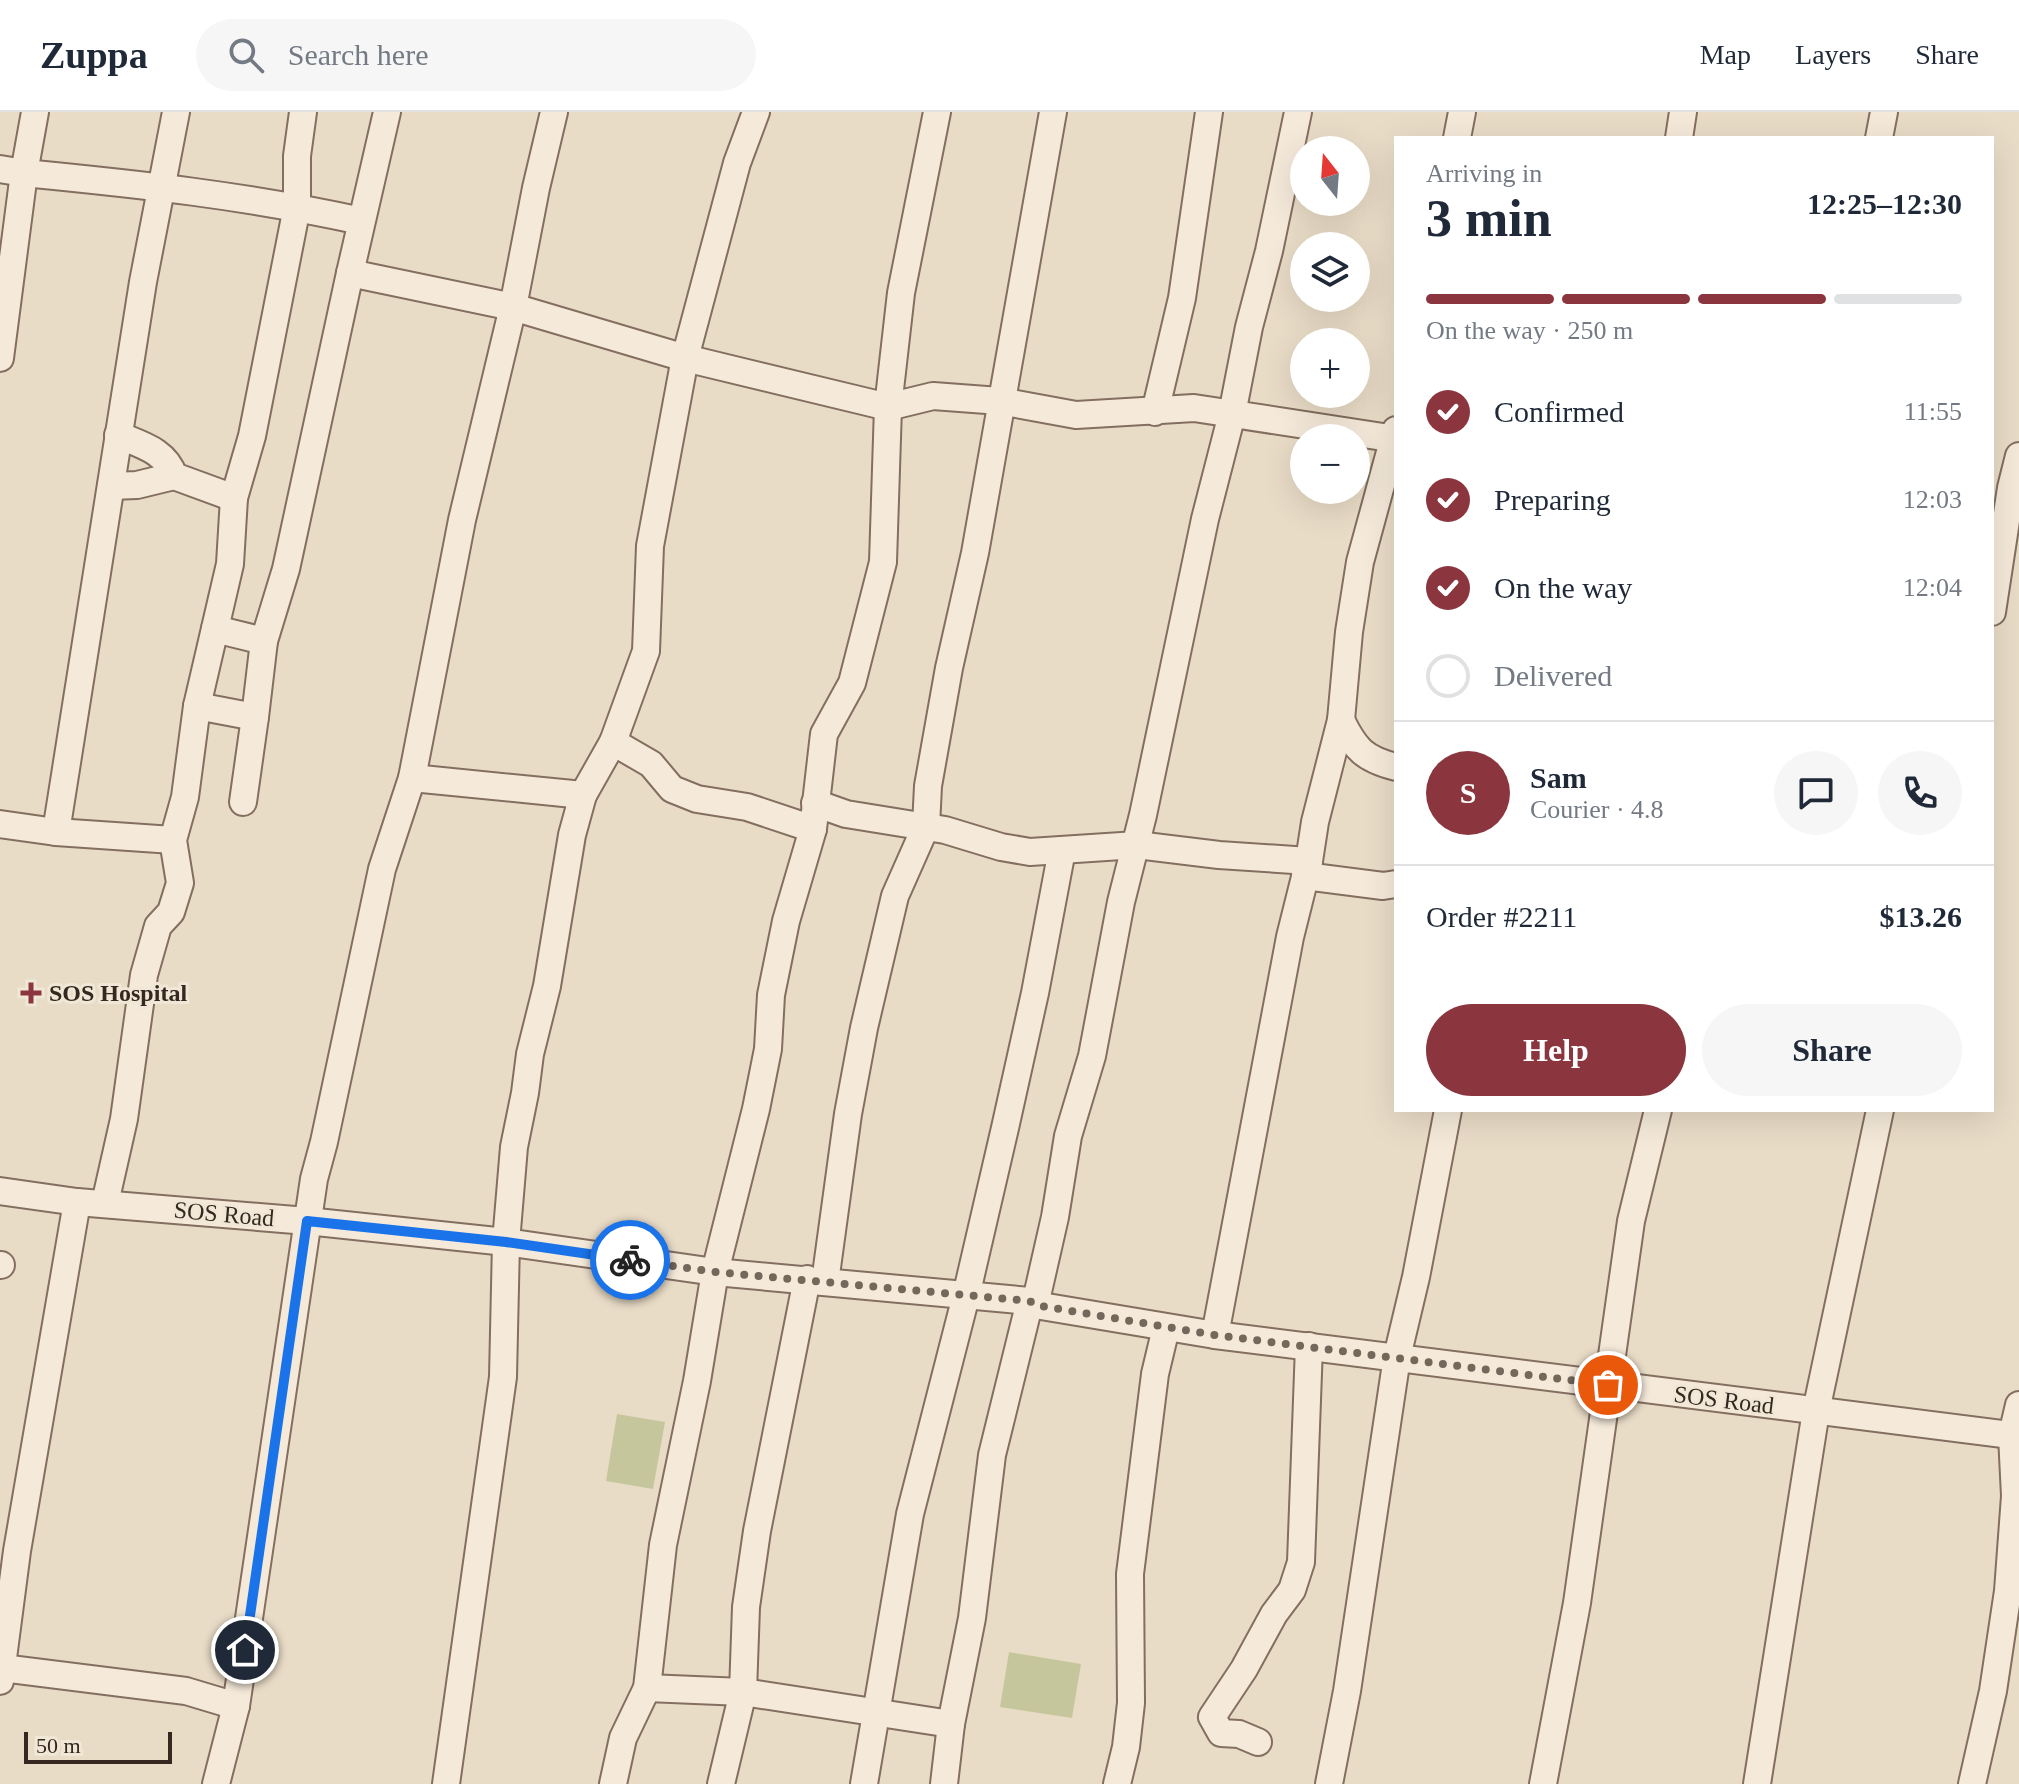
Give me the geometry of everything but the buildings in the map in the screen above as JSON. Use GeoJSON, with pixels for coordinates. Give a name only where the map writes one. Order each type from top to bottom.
{"type":"FeatureCollection","features":[{"type":"Feature","properties":{"kind":"street"},"geometry":{"type":"LineString","coordinates":[[0,358],[12,171],[35,112]]}},
{"type":"Feature","properties":{"kind":"street"},"geometry":{"type":"LineString","coordinates":[[56,832],[118,435],[176,112]]}},
{"type":"Feature","properties":{"kind":"street"},"geometry":{"type":"LineString","coordinates":[[105,1203],[124,1119],[144,975],[158,926],[171,912],[180,883],[173,840],[185,797],[197,706],[230,564],[234,498],[252,436],[297,207],[297,156],[303,112]]}},
{"type":"Feature","properties":{"kind":"street"},"geometry":{"type":"LineString","coordinates":[[243,802],[264,641],[286,569],[387,112]]}},
{"type":"Feature","properties":{"kind":"street"},"geometry":{"type":"LineString","coordinates":[[216,1784],[236,1706],[314,1179],[382,869],[412,778],[462,520],[513,307],[554,112]]}},
{"type":"Feature","properties":{"kind":"street"},"geometry":{"type":"LineString","coordinates":[[446,1784],[503,1377],[506,1242],[514,1147],[530,1054],[547,986],[558,907],[583,795],[613,742],[646,651],[650,546],[685,358],[737,163],[756,112]]}},
{"type":"Feature","properties":{"kind":"street"},"geometry":{"type":"LineString","coordinates":[[613,1784],[623,1738],[647,1688],[663,1545],[697,1381],[715,1272],[754,1119],[768,1049],[771,995],[786,921],[814,816],[824,734],[852,683],[883,562],[888,407],[901,293],[937,112]]}},
{"type":"Feature","properties":{"kind":"street"},"geometry":{"type":"LineString","coordinates":[[721,1784],[743,1692],[746,1607],[757,1531],[816,1280],[864,1028],[895,896],[926,826],[928,786],[949,668],[975,553],[1053,112]]}},
{"type":"Feature","properties":{"kind":"street"},"geometry":{"type":"LineString","coordinates":[[1155,412],[1182,298],[1209,112]]}},
{"type":"Feature","properties":{"kind":"street"},"geometry":{"type":"LineString","coordinates":[[944,1784],[951,1724],[972,1618],[992,1455],[1055,1217],[1068,1136],[1092,1056],[1121,902],[1137,845],[1205,519],[1232,414],[1298,112]]}},
{"type":"Feature","properties":{"kind":"street"},"geometry":{"type":"LineString","coordinates":[[1457,136],[1462,112]]}},
{"type":"Feature","properties":{"kind":"street"},"geometry":{"type":"LineString","coordinates":[[1679,136],[1683,112]]}},
{"type":"Feature","properties":{"kind":"street"},"geometry":{"type":"LineString","coordinates":[[1879,136],[1884,112]]}},
{"type":"Feature","properties":{"kind":"street"},"geometry":{"type":"LineString","coordinates":[[12,171],[161,186],[297,207],[361,221]]}},
{"type":"Feature","properties":{"kind":"street"},"geometry":{"type":"LineString","coordinates":[[350,273],[513,307],[685,358],[888,407],[933,396],[1000,401],[1076,415],[1194,408],[1394,436]]}},
{"type":"Feature","properties":{"kind":"street"},"geometry":{"type":"LineString","coordinates":[[118,435],[160,453],[170,464],[174,476]]}},
{"type":"Feature","properties":{"kind":"street"},"geometry":{"type":"LineString","coordinates":[[1215,1335],[1290,937],[1341,720],[1352,603],[1360,562],[1394,440]]}},
{"type":"Feature","properties":{"kind":"street"},"geometry":{"type":"LineString","coordinates":[[1994,603],[2013,522],[2002,486],[2019,456]]}},
{"type":"Feature","properties":{"kind":"street"},"geometry":{"type":"LineString","coordinates":[[111,486],[137,485],[174,476],[234,498]]}},
{"type":"Feature","properties":{"kind":"street"},"geometry":{"type":"LineString","coordinates":[[215,629],[264,641]]}},
{"type":"Feature","properties":{"kind":"street"},"geometry":{"type":"LineString","coordinates":[[197,706],[255,717]]}},
{"type":"Feature","properties":{"kind":"street"},"geometry":{"type":"LineString","coordinates":[[1341,720],[1350,739],[1363,755],[1394,766]]}},
{"type":"Feature","properties":{"kind":"street"},"geometry":{"type":"LineString","coordinates":[[613,742],[651,764],[672,789],[697,799],[814,816],[846,814],[926,826],[1030,852],[1137,845],[1307,869],[1383,886],[1394,884]]}},
{"type":"Feature","properties":{"kind":"street"},"geometry":{"type":"LineString","coordinates":[[412,778],[583,795]]}},
{"type":"Feature","properties":{"kind":"street"},"geometry":{"type":"LineString","coordinates":[[0,824],[56,832],[173,840]]}},
{"type":"Feature","properties":{"kind":"street"},"geometry":{"type":"LineString","coordinates":[[864,1784],[910,1514],[966,1296],[1032,1008],[1062,850]]}},
{"type":"Feature","properties":{"kind":"street"},"geometry":{"type":"LineString","coordinates":[[1329,1784],[1347,1691],[1397,1357],[1416,1277],[1448,1112]]}},
{"type":"Feature","properties":{"kind":"street"},"geometry":{"type":"LineString","coordinates":[[1543,1784],[1577,1603],[1631,1221],[1658,1112]]}},
{"type":"Feature","properties":{"kind":"street"},"geometry":{"type":"LineString","coordinates":[[1757,1784],[1816,1411],[1880,1112]]}},
{"type":"Feature","properties":{"kind":"street","name":"SOS Road"},"geometry":{"type":"LineString","coordinates":[[0,1191],[77,1202],[307,1221],[506,1242],[715,1272],[1032,1303],[1215,1335],[2016,1436]]}},
{"type":"Feature","properties":{"kind":"street"},"geometry":{"type":"LineString","coordinates":[[77,1202],[17,1551],[1,1675],[186,1691],[236,1706]]}},
{"type":"Feature","properties":{"kind":"street"},"geometry":{"type":"LineString","coordinates":[[1117,1784],[1126,1747],[1131,1703],[1130,1574],[1155,1374],[1166,1328]]}},
{"type":"Feature","properties":{"kind":"street"},"geometry":{"type":"LineString","coordinates":[[1258,1742],[1239,1734],[1221,1733],[1212,1717],[1244,1669],[1274,1614],[1292,1590],[1301,1562],[1309,1346]]}},
{"type":"Feature","properties":{"kind":"street"},"geometry":{"type":"LineString","coordinates":[[1972,1784],[1993,1691],[2008,1591],[2019,1405]]}},
{"type":"Feature","properties":{"kind":"street"},"geometry":{"type":"LineString","coordinates":[[647,1688],[743,1692],[951,1724]]}},
{"type":"Feature","properties":{"kind":"green space"},"geometry":{"type":"Polygon","coordinates":[[[617,1414],[665,1422],[653,1489],[606,1481],[617,1414]]]}},
{"type":"Feature","properties":{"kind":"green space"},"geometry":{"type":"Polygon","coordinates":[[[1009,1652],[1081,1664],[1072,1718],[1000,1707],[1009,1652]]]}},
{"type":"Feature","properties":{"kind":"way so far"},"geometry":{"type":"LineString","coordinates":[[630,1260],[715,1272],[1030,1301],[1035,1305],[1166,1328],[1608,1385]]}},
{"type":"Feature","properties":{"kind":"place","name":"SOS Hospital"},"geometry":{"type":"Point","coordinates":[31,993]}},
{"type":"Feature","properties":{"kind":"route"},"geometry":{"type":"LineString","coordinates":[[245,1650],[307,1221],[506,1242],[630,1260]]}}]}
